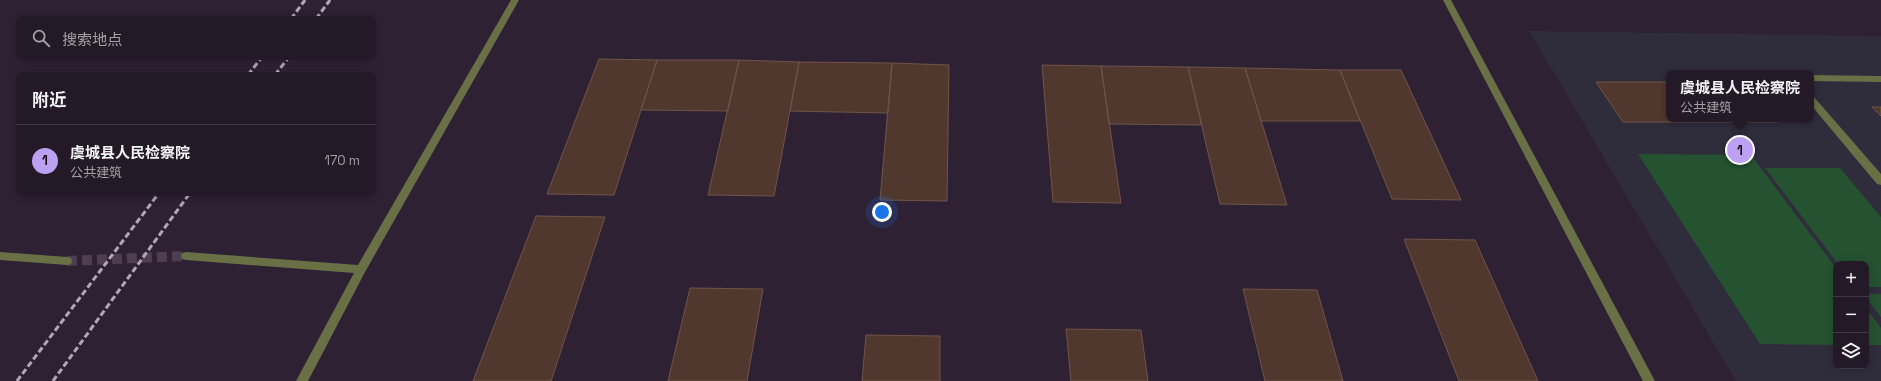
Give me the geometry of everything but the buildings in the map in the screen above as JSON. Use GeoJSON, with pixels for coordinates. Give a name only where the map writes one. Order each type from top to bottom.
{"type":"FeatureCollection","features":[{"type":"Feature","properties":{"kind":"street"},"geometry":{"type":"LineString","coordinates":[[302,381],[361,269],[515,0]]}},
{"type":"Feature","properties":{"kind":"street"},"geometry":{"type":"LineString","coordinates":[[1447,0],[1649,381]]}},
{"type":"Feature","properties":{"kind":"street"},"geometry":{"type":"LineString","coordinates":[[1814,78],[1881,79]]}},
{"type":"Feature","properties":{"kind":"street"},"geometry":{"type":"LineString","coordinates":[[1814,103],[1881,181]]}},
{"type":"Feature","properties":{"kind":"street"},"geometry":{"type":"LineString","coordinates":[[0,256],[67,261]]}},
{"type":"Feature","properties":{"kind":"street"},"geometry":{"type":"LineString","coordinates":[[186,256],[361,269]]}},
{"type":"Feature","properties":{"kind":"shaded area"},"geometry":{"type":"Polygon","coordinates":[[[1529,31],[1881,36],[1881,381],[1736,381],[1529,31]]]}},
{"type":"Feature","properties":{"kind":"green space"},"geometry":{"type":"Polygon","coordinates":[[[1638,154],[1751,155],[1833,264],[1833,345],[1760,344],[1638,154]]]}},
{"type":"Feature","properties":{"kind":"green space"},"geometry":{"type":"Polygon","coordinates":[[[1765,168],[1840,168],[1881,217],[1881,287],[1869,287],[1869,261],[1836,261],[1765,168]]]}},
{"type":"Feature","properties":{"kind":"green space"},"geometry":{"type":"Polygon","coordinates":[[[1869,294],[1881,294],[1881,317],[1869,302],[1869,294]]]}},
{"type":"Feature","properties":{"kind":"green space"},"geometry":{"type":"Polygon","coordinates":[[[1869,312],[1881,328],[1881,345],[1869,345],[1869,312]]]}},
{"type":"Feature","properties":{"kind":"tunnel"},"geometry":{"type":"LineString","coordinates":[[67,261],[186,256]]}},
{"type":"Feature","properties":{"kind":"railway"},"geometry":{"type":"LineString","coordinates":[[293,16],[305,0]]}},
{"type":"Feature","properties":{"kind":"railway"},"geometry":{"type":"LineString","coordinates":[[318,16],[330,0]]}},
{"type":"Feature","properties":{"kind":"railway"},"geometry":{"type":"LineString","coordinates":[[250,72],[260,60]]}},
{"type":"Feature","properties":{"kind":"railway"},"geometry":{"type":"LineString","coordinates":[[277,72],[287,60]]}},
{"type":"Feature","properties":{"kind":"railway"},"geometry":{"type":"LineString","coordinates":[[17,381],[157,196]]}},
{"type":"Feature","properties":{"kind":"railway"},"geometry":{"type":"LineString","coordinates":[[53,381],[188,196]]}},
{"type":"Feature","properties":{"kind":"place","name":"虞城县人民检察院"},"geometry":{"type":"Point","coordinates":[1740,150]}}]}
